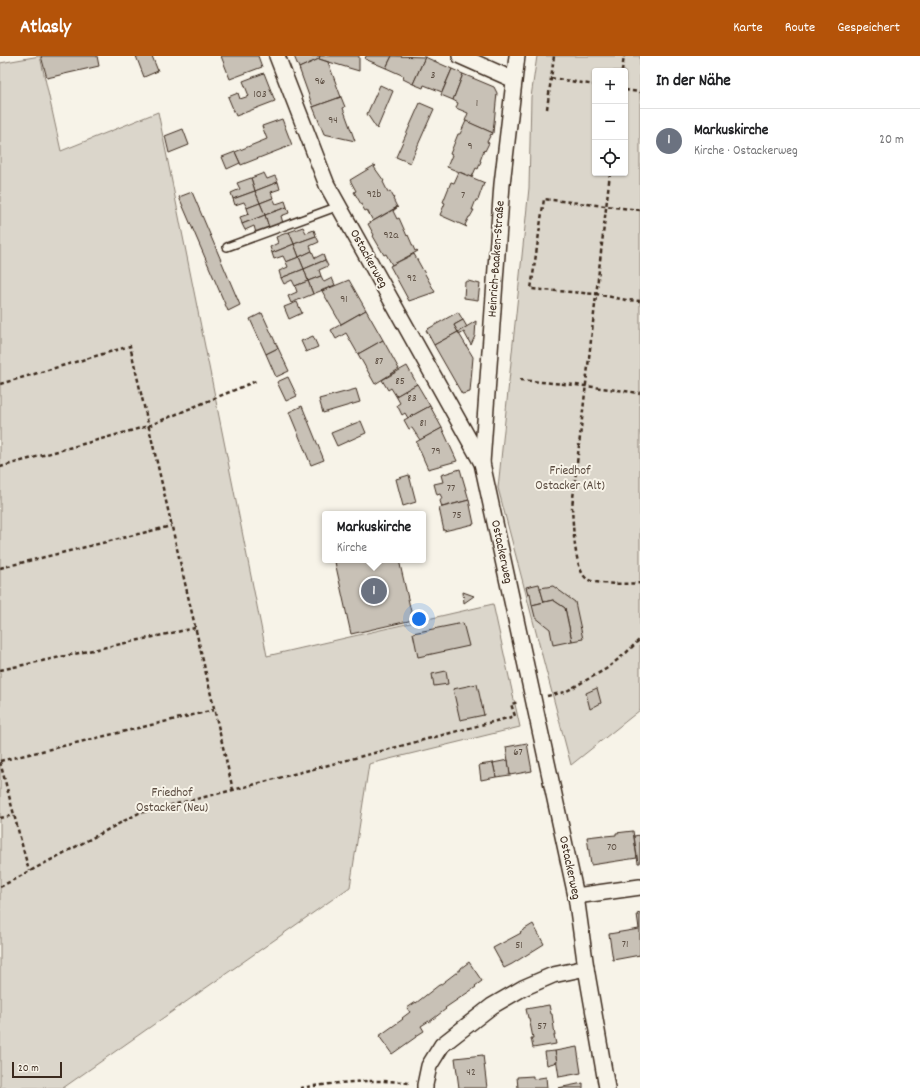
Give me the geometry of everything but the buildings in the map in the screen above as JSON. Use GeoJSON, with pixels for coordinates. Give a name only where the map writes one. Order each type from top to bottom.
{"type":"FeatureCollection","features":[{"type":"Feature","properties":{"kind":"street","name":"Ostackerweg"},"geometry":{"type":"LineString","coordinates":[[277,56],[327,185],[482,463],[576,896],[586,968],[607,1088]]}},
{"type":"Feature","properties":{"kind":"street"},"geometry":{"type":"LineString","coordinates":[[460,56],[514,80]]}},
{"type":"Feature","properties":{"kind":"street","name":"Heinrich-Baaken-Straße"},"geometry":{"type":"LineString","coordinates":[[482,463],[502,184],[518,56]]}},
{"type":"Feature","properties":{"kind":"street"},"geometry":{"type":"LineString","coordinates":[[576,896],[640,887]]}},
{"type":"Feature","properties":{"kind":"street"},"geometry":{"type":"LineString","coordinates":[[425,1086],[429,1066],[442,1045],[492,1006],[523,988],[553,975],[586,968]]}},
{"type":"Feature","properties":{"kind":"lane"},"geometry":{"type":"LineString","coordinates":[[227,247],[339,206]]}},
{"type":"Feature","properties":{"kind":"path"},"geometry":{"type":"LineString","coordinates":[[547,109],[554,56]]}},
{"type":"Feature","properties":{"kind":"path"},"geometry":{"type":"LineString","coordinates":[[622,68],[624,56]]}},
{"type":"Feature","properties":{"kind":"path"},"geometry":{"type":"LineString","coordinates":[[551,78],[592,85]]}},
{"type":"Feature","properties":{"kind":"path"},"geometry":{"type":"LineString","coordinates":[[628,90],[640,92]]}},
{"type":"Feature","properties":{"kind":"path"},"geometry":{"type":"LineString","coordinates":[[610,176],[572,507],[573,528],[579,566],[584,576],[589,580],[598,583],[640,583]]}},
{"type":"Feature","properties":{"kind":"path"},"geometry":{"type":"LineString","coordinates":[[640,210],[544,199],[531,289],[596,294],[626,300],[640,301]]}},
{"type":"Feature","properties":{"kind":"path"},"geometry":{"type":"LineString","coordinates":[[0,384],[130,346],[233,790]]}},
{"type":"Feature","properties":{"kind":"path"},"geometry":{"type":"LineString","coordinates":[[520,380],[640,393]]}},
{"type":"Feature","properties":{"kind":"path"},"geometry":{"type":"LineString","coordinates":[[0,467],[148,426],[256,381]]}},
{"type":"Feature","properties":{"kind":"path"},"geometry":{"type":"LineString","coordinates":[[0,568],[172,526]]}},
{"type":"Feature","properties":{"kind":"path"},"geometry":{"type":"LineString","coordinates":[[0,670],[195,628]]}},
{"type":"Feature","properties":{"kind":"path"},"geometry":{"type":"LineString","coordinates":[[0,887],[139,813],[233,790],[515,716],[511,704],[566,692],[606,669],[626,653],[640,639]]}},
{"type":"Feature","properties":{"kind":"path"},"geometry":{"type":"LineString","coordinates":[[29,871],[0,762],[214,710]]}},
{"type":"Feature","properties":{"kind":"path"},"geometry":{"type":"LineString","coordinates":[[0,818],[14,815]]}},
{"type":"Feature","properties":{"kind":"path"},"geometry":{"type":"LineString","coordinates":[[300,1088],[370,1081],[403,1082],[425,1086]]}},
{"type":"Feature","properties":{"kind":"green space","name":"Friedhof Ostacker (Neu)"},"geometry":{"type":"Polygon","coordinates":[[[40,56],[61,151],[158,112],[267,656],[493,604],[520,727],[369,764],[350,887],[63,1088],[0,1088],[0,63],[40,56]]]}},
{"type":"Feature","properties":{"kind":"green space","name":"Friedhof Ostacker (Alt)"},"geometry":{"type":"Polygon","coordinates":[[[537,56],[640,56],[640,710],[571,765],[498,488],[529,188],[531,97],[537,56]]]}},
{"type":"Feature","properties":{"kind":"place","name":"Markuskirche"},"geometry":{"type":"Point","coordinates":[374,591]}}]}
